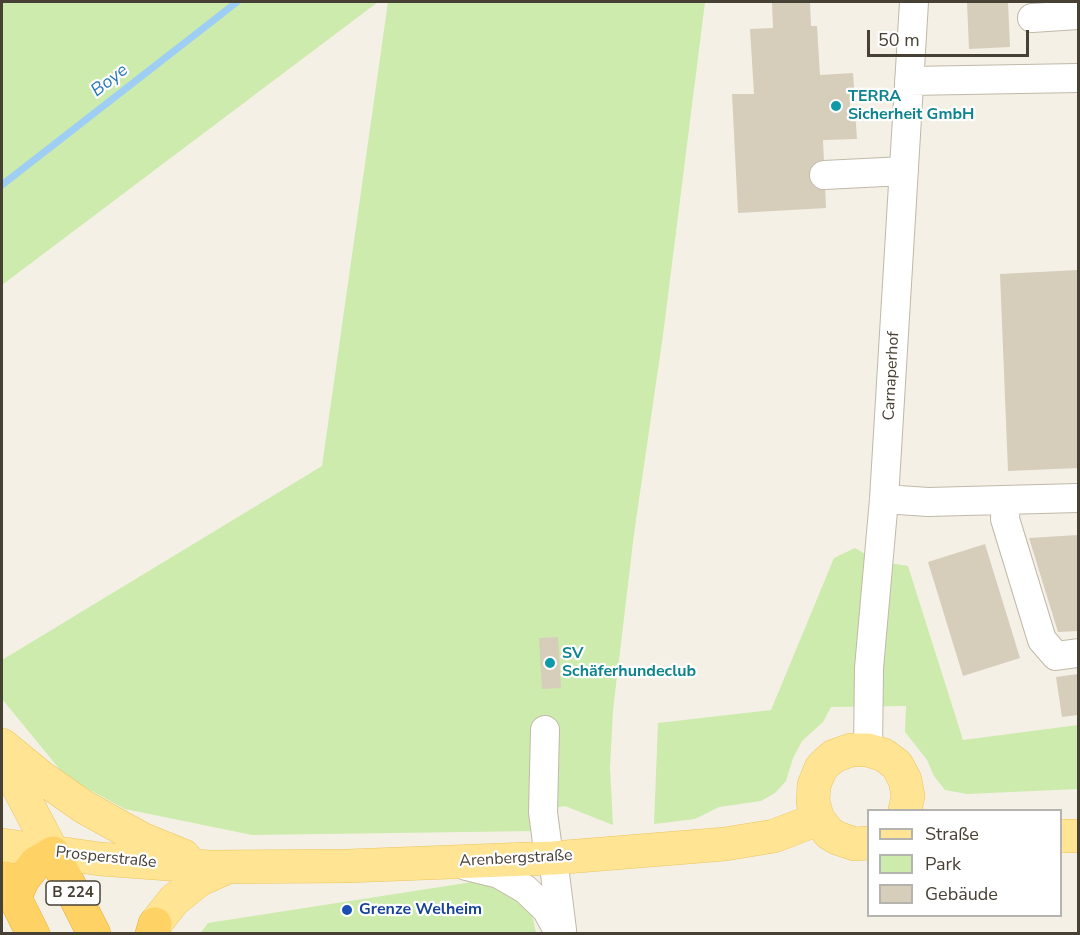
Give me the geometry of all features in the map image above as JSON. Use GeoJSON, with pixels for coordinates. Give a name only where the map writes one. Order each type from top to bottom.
{"type":"FeatureCollection","features":[{"type":"Feature","properties":{"kind":"highway"},"geometry":{"type":"LineString","coordinates":[[13,933],[6,897],[36,863],[53,853]]}},
{"type":"Feature","properties":{"kind":"highway","name":"B 224"},"geometry":{"type":"LineString","coordinates":[[53,853],[94,933]]}},
{"type":"Feature","properties":{"kind":"highway","name":"B 224"},"geometry":{"type":"LineString","coordinates":[[6,897],[33,933]]}},
{"type":"Feature","properties":{"kind":"main road"},"geometry":{"type":"LineString","coordinates":[[2,745],[41,777],[84,807],[142,839],[219,867]]}},
{"type":"Feature","properties":{"kind":"main road"},"geometry":{"type":"LineString","coordinates":[[867,843],[855,844],[837,838],[818,819],[814,810],[812,793],[821,768],[834,756],[850,750],[868,750],[884,755],[897,765],[901,772],[907,788],[906,809]]}},
{"type":"Feature","properties":{"kind":"main road","name":"B 224"},"geometry":{"type":"LineString","coordinates":[[2,756],[53,853]]}},
{"type":"Feature","properties":{"kind":"main road"},"geometry":{"type":"LineString","coordinates":[[2,834],[17,819],[26,802]]}},
{"type":"Feature","properties":{"kind":"main road","name":"Arenbergstraße"},"geometry":{"type":"LineString","coordinates":[[219,867],[315,867],[551,858],[744,842],[774,836],[818,819]]}},
{"type":"Feature","properties":{"kind":"main road"},"geometry":{"type":"LineString","coordinates":[[1062,836],[1078,836]]}},
{"type":"Feature","properties":{"kind":"main road","name":"Prosperstraße"},"geometry":{"type":"LineString","coordinates":[[2,845],[100,859],[219,867]]}},
{"type":"Feature","properties":{"kind":"main road"},"geometry":{"type":"LineString","coordinates":[[153,929],[174,900],[219,867]]}},
{"type":"Feature","properties":{"kind":"street","name":"Carnaperhof"},"geometry":{"type":"LineString","coordinates":[[868,750],[869,668],[884,499],[914,2]]}},
{"type":"Feature","properties":{"kind":"street"},"geometry":{"type":"LineString","coordinates":[[1032,18],[1078,15]]}},
{"type":"Feature","properties":{"kind":"street"},"geometry":{"type":"LineString","coordinates":[[909,81],[1078,78]]}},
{"type":"Feature","properties":{"kind":"street"},"geometry":{"type":"LineString","coordinates":[[824,175],[904,171]]}},
{"type":"Feature","properties":{"kind":"street"},"geometry":{"type":"LineString","coordinates":[[884,499],[928,502],[1078,498]]}},
{"type":"Feature","properties":{"kind":"street"},"geometry":{"type":"LineString","coordinates":[[1006,500],[1005,519],[1042,640],[1056,656],[1078,653]]}},
{"type":"Feature","properties":{"kind":"street"},"geometry":{"type":"LineString","coordinates":[[545,730],[543,812],[561,933]]}},
{"type":"Feature","properties":{"kind":"street"},"geometry":{"type":"LineString","coordinates":[[447,862],[483,870],[513,881],[535,897],[561,933]]}},
{"type":"Feature","properties":{"kind":"green space"},"geometry":{"type":"Polygon","coordinates":[[[2,2],[378,2],[2,285],[2,2]]]}},
{"type":"Feature","properties":{"kind":"green space"},"geometry":{"type":"Polygon","coordinates":[[[388,2],[705,2],[663,335],[634,534],[613,710],[610,767],[613,825],[565,806],[533,812],[536,831],[252,835],[125,809],[66,777],[2,699],[2,660],[322,466],[388,2]]]}},
{"type":"Feature","properties":{"kind":"green space"},"geometry":{"type":"Polygon","coordinates":[[[855,548],[877,561],[908,566],[963,740],[1078,725],[1078,789],[967,794],[945,790],[934,776],[927,760],[905,732],[906,706],[831,707],[823,722],[802,741],[793,758],[786,781],[775,793],[761,801],[719,807],[695,819],[654,824],[658,723],[771,710],[834,558],[855,548]]]}},
{"type":"Feature","properties":{"kind":"green space"},"geometry":{"type":"Polygon","coordinates":[[[524,874],[536,933],[200,934],[208,923],[524,874]]]}},
{"type":"Feature","properties":{"kind":"building"},"geometry":{"type":"Polygon","coordinates":[[[772,2],[810,2],[811,26],[817,26],[820,75],[853,73],[855,101],[850,101],[850,111],[855,111],[857,139],[823,140],[826,208],[738,213],[732,94],[754,94],[750,29],[773,28],[772,2]]]}},
{"type":"Feature","properties":{"kind":"building"},"geometry":{"type":"Polygon","coordinates":[[[967,2],[1008,2],[1010,47],[969,49],[967,2]]]}},
{"type":"Feature","properties":{"kind":"building"},"geometry":{"type":"Polygon","coordinates":[[[1078,270],[1078,468],[1008,471],[1000,274],[1078,270]]]}},
{"type":"Feature","properties":{"kind":"building"},"geometry":{"type":"Polygon","coordinates":[[[1078,535],[1078,631],[1058,632],[1029,538],[1078,535]]]}},
{"type":"Feature","properties":{"kind":"building"},"geometry":{"type":"Polygon","coordinates":[[[985,544],[1020,658],[963,676],[928,562],[985,544]]]}},
{"type":"Feature","properties":{"kind":"building","name":"SV Schäferhundeclub"},"geometry":{"type":"Polygon","coordinates":[[[558,637],[561,688],[542,689],[539,638],[558,637]]]}},
{"type":"Feature","properties":{"kind":"building"},"geometry":{"type":"Polygon","coordinates":[[[1078,674],[1078,715],[1062,717],[1056,677],[1078,674]]]}},
{"type":"Feature","properties":{"kind":"waterway","name":"Boye"},"geometry":{"type":"LineString","coordinates":[[2,185],[237,2]]}},
{"type":"Feature","properties":{"kind":"place","name":"TERRA Sicherheit GmbH"},"geometry":{"type":"Point","coordinates":[836,106]}},
{"type":"Feature","properties":{"kind":"place","name":"SV Schäferhundeclub"},"geometry":{"type":"Point","coordinates":[550,663]}},
{"type":"Feature","properties":{"kind":"place","name":"Grenze Welheim"},"geometry":{"type":"Point","coordinates":[347,910]}}]}
